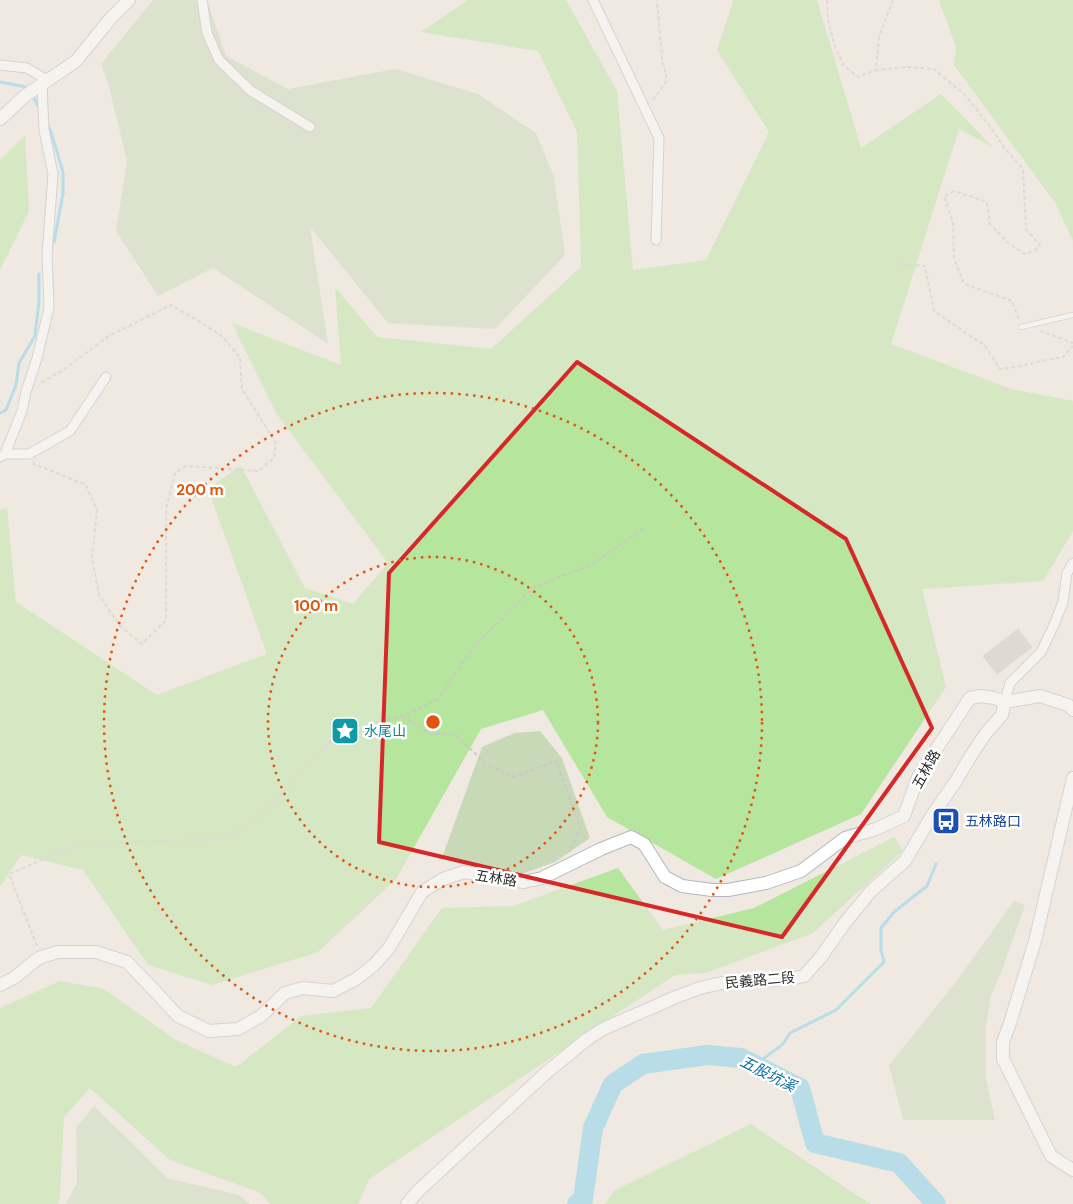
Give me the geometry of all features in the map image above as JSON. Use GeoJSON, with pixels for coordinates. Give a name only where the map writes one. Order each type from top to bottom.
{"type":"FeatureCollection","features":[{"type":"Feature","properties":{"kind":"main road"},"geometry":{"type":"LineString","coordinates":[[0,119],[26,96],[76,61],[110,19],[129,0]]}},
{"type":"Feature","properties":{"kind":"main road","name":"五林路"},"geometry":{"type":"LineString","coordinates":[[0,985],[14,978],[41,957],[58,952],[96,952],[127,962],[178,1016],[209,1031],[238,1029],[261,1016],[285,993],[303,988],[333,991],[356,979],[374,965],[389,948],[422,892],[443,879],[464,872],[524,882],[542,878],[601,849],[631,837],[644,844],[666,877],[682,886],[728,890],[766,883],[801,871],[845,838],[876,829],[904,816],[918,778],[970,698],[981,696],[1005,702]]}},
{"type":"Feature","properties":{"kind":"main road"},"geometry":{"type":"LineString","coordinates":[[1005,702],[1040,696],[1068,705],[1073,710]]}},
{"type":"Feature","properties":{"kind":"main road","name":"民義路二段"},"geometry":{"type":"LineString","coordinates":[[407,1204],[418,1191],[546,1073],[586,1040],[603,1029],[700,988],[722,983],[790,979],[804,976],[821,957],[844,924],[871,891],[905,861],[931,816],[956,781],[970,757],[986,733],[1002,715],[1005,702]]}},
{"type":"Feature","properties":{"kind":"main road"},"geometry":{"type":"LineString","coordinates":[[1073,778],[1036,941],[1003,1042],[1003,1059],[1051,1156],[1073,1170]]}},
{"type":"Feature","properties":{"kind":"street"},"geometry":{"type":"LineString","coordinates":[[202,0],[207,33],[219,60],[251,91],[310,127]]}},
{"type":"Feature","properties":{"kind":"street"},"geometry":{"type":"LineString","coordinates":[[593,0],[658,138],[656,240]]}},
{"type":"Feature","properties":{"kind":"street"},"geometry":{"type":"LineString","coordinates":[[0,65],[27,68],[42,84],[44,130],[53,174],[48,255],[49,308],[22,411],[2,456],[29,454],[70,431],[106,377]]}},
{"type":"Feature","properties":{"kind":"street"},"geometry":{"type":"LineString","coordinates":[[1005,702],[1010,683],[1041,652],[1063,602],[1067,573],[1073,563]]}},
{"type":"Feature","properties":{"kind":"lane"},"geometry":{"type":"LineString","coordinates":[[1021,327],[1073,316]]}},
{"type":"Feature","properties":{"kind":"path"},"geometry":{"type":"LineString","coordinates":[[646,110],[667,80],[662,58],[657,0]]}},
{"type":"Feature","properties":{"kind":"path"},"geometry":{"type":"LineString","coordinates":[[827,0],[828,19],[834,44],[844,66],[858,77],[876,70],[906,67],[934,69],[965,95],[1006,150],[1023,169],[1026,229],[1040,245],[1036,250],[1025,254],[1008,243],[990,224],[986,202],[954,191],[944,196],[953,223],[954,258],[964,284],[1012,301],[1021,327],[1043,332],[1073,345],[1063,357],[1000,369],[985,346],[934,311],[925,266],[896,264]]}},
{"type":"Feature","properties":{"kind":"path"},"geometry":{"type":"LineString","coordinates":[[876,70],[879,37],[893,0]]}},
{"type":"Feature","properties":{"kind":"path"},"geometry":{"type":"LineString","coordinates":[[26,392],[66,368],[108,336],[171,305],[224,338],[240,358],[242,389],[276,443],[274,458],[259,471],[186,466],[175,473],[166,510],[166,620],[142,644],[120,626],[100,595],[92,558],[97,510],[86,485],[34,464],[29,454]]}},
{"type":"Feature","properties":{"kind":"path"},"geometry":{"type":"LineString","coordinates":[[41,957],[9,874],[82,843],[228,839],[266,810],[340,731],[402,716],[437,700],[474,646],[534,587],[591,565],[646,527]]}},
{"type":"Feature","properties":{"kind":"path"},"geometry":{"type":"LineString","coordinates":[[402,716],[431,734],[455,734],[486,764],[514,777],[556,761],[580,827],[563,868]]}},
{"type":"Feature","properties":{"kind":"highlighted area"},"geometry":{"type":"Polygon","coordinates":[[[577,362],[846,539],[932,728],[782,937],[379,842],[389,573],[577,362]]]}},
{"type":"Feature","properties":{"kind":"green space"},"geometry":{"type":"Polygon","coordinates":[[[153,0],[207,0],[226,56],[288,89],[395,69],[478,94],[536,133],[554,177],[565,255],[495,329],[388,323],[310,227],[328,344],[213,268],[158,296],[116,231],[127,161],[108,83],[101,64],[153,0]]]}},
{"type":"Feature","properties":{"kind":"green space"},"geometry":{"type":"Polygon","coordinates":[[[468,0],[566,0],[617,91],[633,270],[706,260],[769,132],[717,50],[734,0],[817,0],[861,148],[941,94],[993,147],[959,129],[891,344],[1011,389],[1073,401],[1073,531],[1043,581],[922,589],[946,687],[861,814],[716,879],[607,817],[543,710],[481,729],[396,879],[318,952],[212,985],[148,965],[83,870],[21,855],[0,887],[0,510],[7,508],[16,602],[157,695],[267,654],[208,488],[241,466],[305,588],[353,604],[388,563],[276,413],[232,323],[341,365],[335,287],[377,337],[491,349],[581,267],[577,132],[538,51],[421,32],[468,0]]]}},
{"type":"Feature","properties":{"kind":"green space"},"geometry":{"type":"Polygon","coordinates":[[[939,0],[1073,0],[1073,241],[1056,204],[954,65],[956,47],[939,0]]]}},
{"type":"Feature","properties":{"kind":"green space"},"geometry":{"type":"Polygon","coordinates":[[[25,135],[29,211],[0,270],[0,160],[25,135]]]}},
{"type":"Feature","properties":{"kind":"green space"},"geometry":{"type":"Polygon","coordinates":[[[540,731],[562,758],[590,838],[555,862],[507,879],[470,870],[443,855],[482,747],[515,733],[540,731]]]}},
{"type":"Feature","properties":{"kind":"green space"},"geometry":{"type":"Polygon","coordinates":[[[894,837],[903,851],[813,933],[706,973],[675,975],[369,1179],[358,1204],[270,1204],[261,1193],[170,1160],[90,1088],[64,1117],[60,1197],[58,1204],[0,1204],[0,1008],[60,981],[104,989],[176,1040],[236,1067],[301,1016],[371,1008],[442,908],[513,906],[618,868],[663,930],[754,908],[894,837]]]}},
{"type":"Feature","properties":{"kind":"green space"},"geometry":{"type":"Polygon","coordinates":[[[1014,901],[1025,905],[991,996],[986,1027],[986,1078],[995,1120],[903,1120],[889,1065],[959,978],[1014,901]]]}},
{"type":"Feature","properties":{"kind":"green space"},"geometry":{"type":"Polygon","coordinates":[[[94,1106],[167,1178],[239,1195],[250,1204],[66,1204],[77,1182],[76,1128],[94,1106]]]}},
{"type":"Feature","properties":{"kind":"green space"},"geometry":{"type":"Polygon","coordinates":[[[751,1124],[871,1204],[605,1204],[615,1190],[751,1124]]]}},
{"type":"Feature","properties":{"kind":"building"},"geometry":{"type":"Polygon","coordinates":[[[1018,629],[1032,647],[997,674],[983,656],[1018,629]]]}},
{"type":"Feature","properties":{"kind":"waterway"},"geometry":{"type":"LineString","coordinates":[[0,82],[26,87],[28,90]]}},
{"type":"Feature","properties":{"kind":"waterway"},"geometry":{"type":"LineString","coordinates":[[32,95],[40,109]]}},
{"type":"Feature","properties":{"kind":"waterway"},"geometry":{"type":"LineString","coordinates":[[47,124],[63,172],[63,194],[54,242]]}},
{"type":"Feature","properties":{"kind":"waterway"},"geometry":{"type":"LineString","coordinates":[[0,413],[6,410],[16,385],[19,363],[35,336],[39,301],[39,274]]}},
{"type":"Feature","properties":{"kind":"waterway"},"geometry":{"type":"LineString","coordinates":[[755,1065],[783,1044],[790,1033],[836,1010],[884,962],[881,950],[881,928],[894,912],[927,886],[936,864]]}},
{"type":"Feature","properties":{"kind":"waterway","name":"五股坑溪"},"geometry":{"type":"LineString","coordinates":[[577,1204],[583,1199],[593,1128],[613,1084],[643,1064],[707,1055],[741,1058],[800,1088],[815,1143],[899,1163],[936,1204]]}},
{"type":"Feature","properties":{"kind":"place","name":"水尾山"},"geometry":{"type":"Point","coordinates":[345,731]}},
{"type":"Feature","properties":{"kind":"place","name":"五林路口"},"geometry":{"type":"Point","coordinates":[946,821]}}]}
